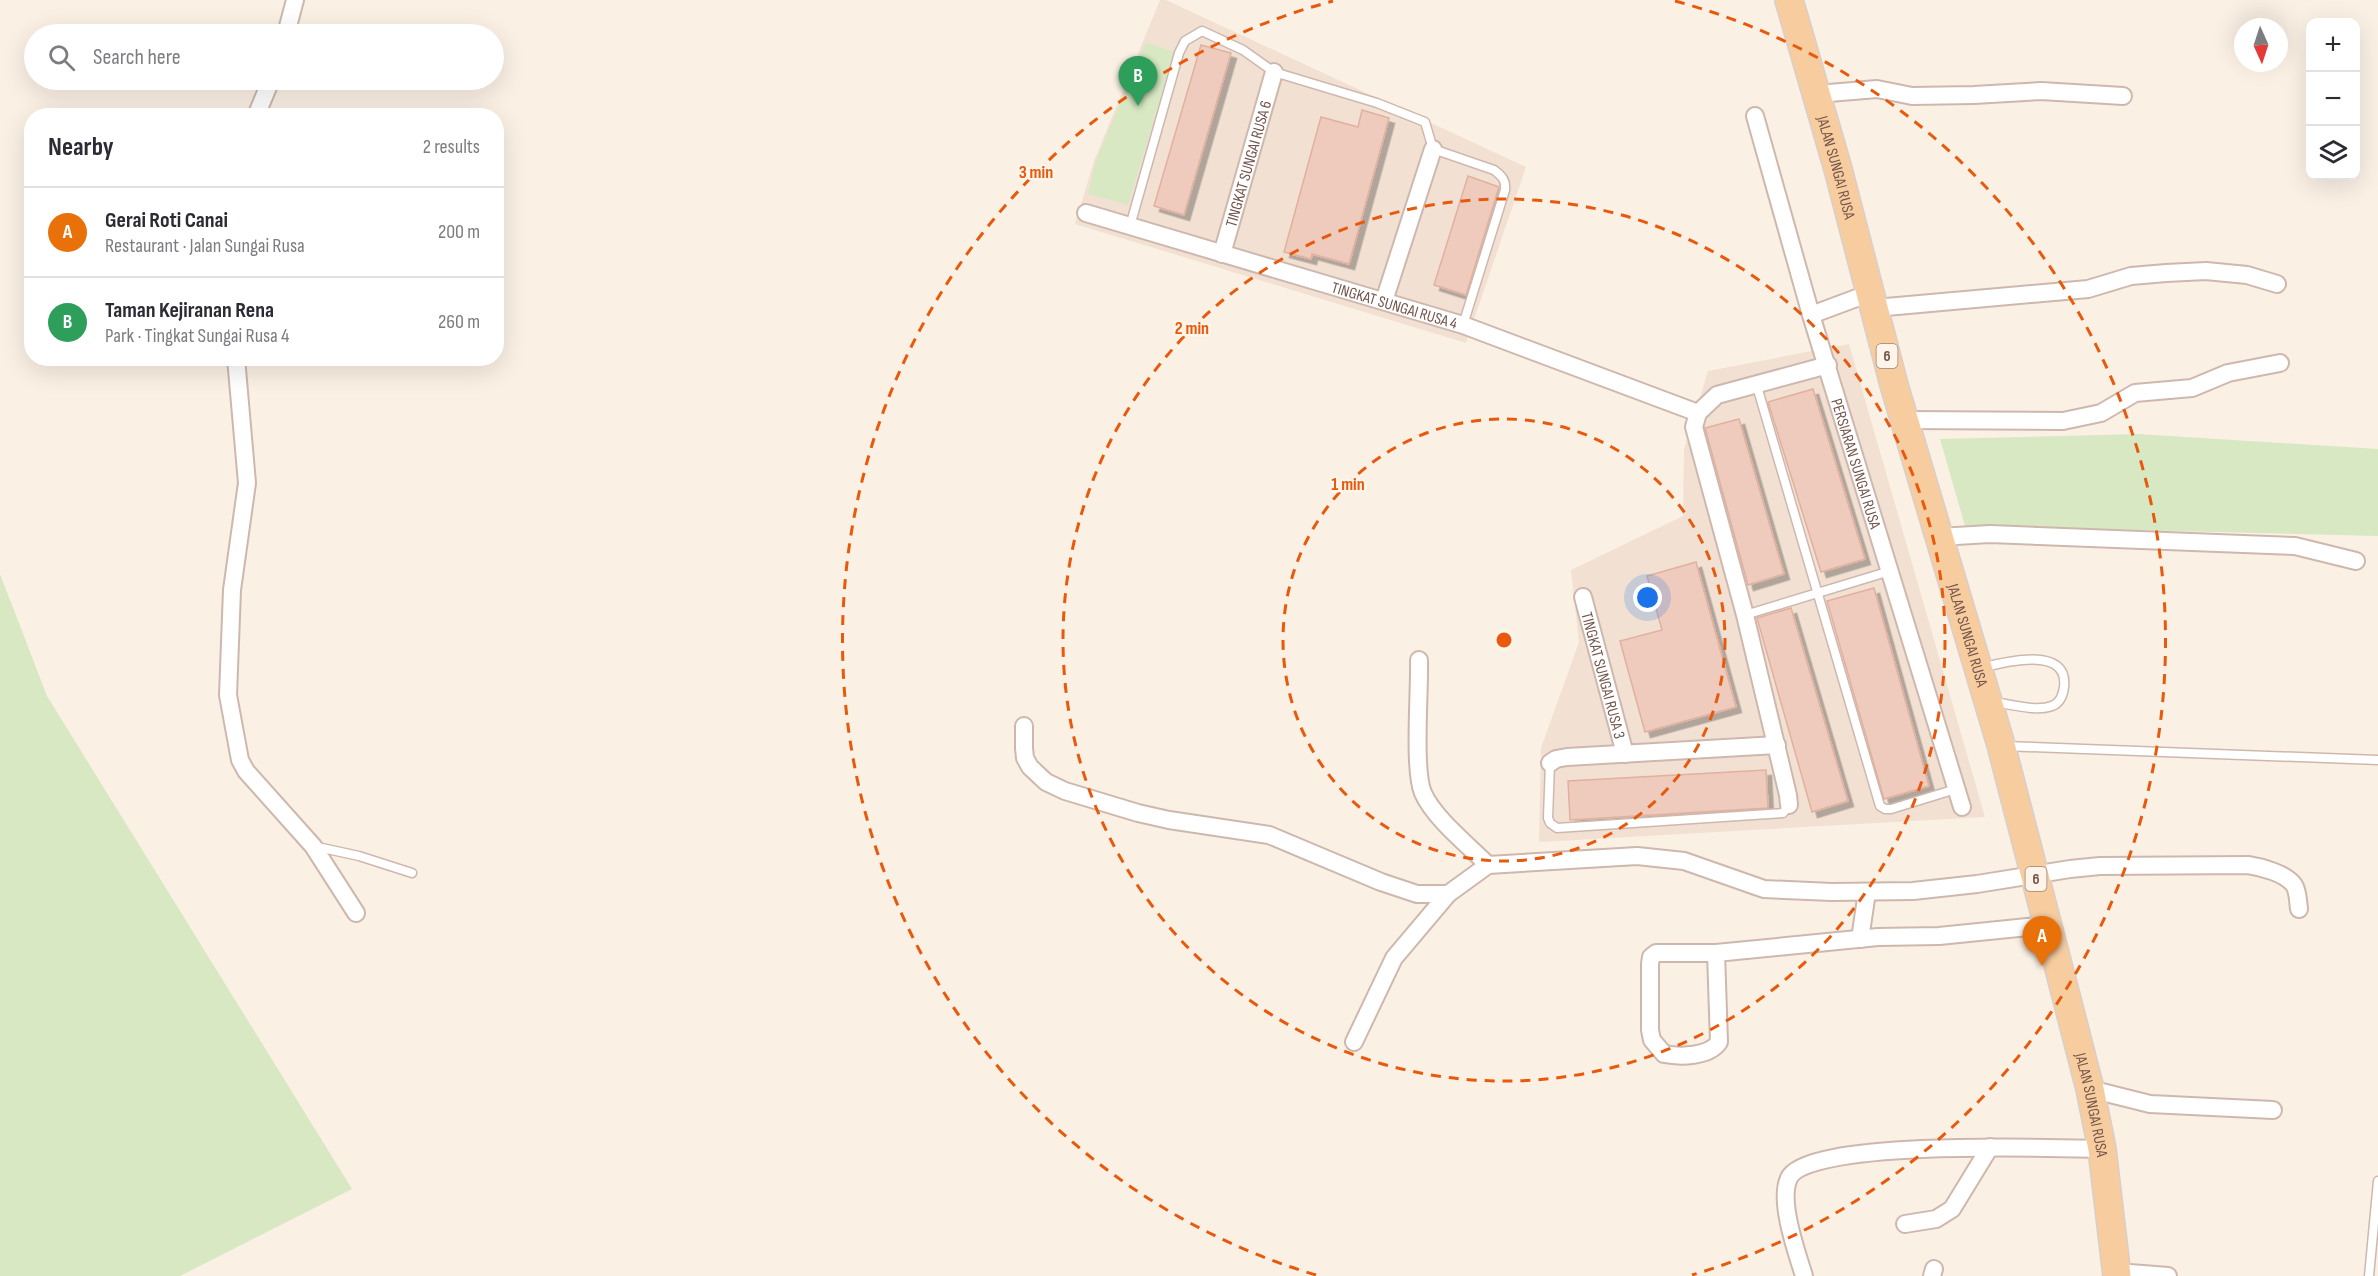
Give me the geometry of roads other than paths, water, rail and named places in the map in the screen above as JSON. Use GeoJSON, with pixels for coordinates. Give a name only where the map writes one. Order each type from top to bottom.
{"type":"FeatureCollection","features":[{"type":"Feature","properties":{"kind":"main road","name":"JALAN SUNGAI RUSA"},"geometry":{"type":"LineString","coordinates":[[1789,0],[1817,94],[1904,420],[1976,669],[2001,746],[2035,874],[2090,1089],[2102,1149],[2117,1274]]}},
{"type":"Feature","properties":{"kind":"street"},"geometry":{"type":"LineString","coordinates":[[289,24],[295,0]]}},
{"type":"Feature","properties":{"kind":"street","name":"TINGKAT SUNGAI RUSA 6"},"geometry":{"type":"LineString","coordinates":[[1222,254],[1274,72]]}},
{"type":"Feature","properties":{"kind":"street"},"geometry":{"type":"LineString","coordinates":[[1817,94],[1877,89],[1912,96],[2041,91],[2123,96]]}},
{"type":"Feature","properties":{"kind":"street"},"geometry":{"type":"LineString","coordinates":[[259,108],[267,90]]}},
{"type":"Feature","properties":{"kind":"street","name":"PERSIARAN SUNGAI RUSA"},"geometry":{"type":"LineString","coordinates":[[1755,116],[1812,315],[1962,807]]}},
{"type":"Feature","properties":{"kind":"street"},"geometry":{"type":"LineString","coordinates":[[1384,301],[1433,149]]}},
{"type":"Feature","properties":{"kind":"street","name":"TINGKAT SUNGAI RUSA 4"},"geometry":{"type":"LineString","coordinates":[[1086,213],[1463,325],[1698,413]]}},
{"type":"Feature","properties":{"kind":"street"},"geometry":{"type":"LineString","coordinates":[[1812,315],[1873,300],[2088,289],[2131,276],[2166,273],[2206,271],[2247,275],[2277,284]]}},
{"type":"Feature","properties":{"kind":"street"},"geometry":{"type":"LineString","coordinates":[[1904,420],[2063,421],[2101,412],[2135,393],[2192,388],[2228,373],[2280,363]]}},
{"type":"Feature","properties":{"kind":"street"},"geometry":{"type":"LineString","coordinates":[[1789,805],[1777,745],[1745,615],[1694,427],[1698,413],[1717,395],[1828,364]]}},
{"type":"Feature","properties":{"kind":"street"},"geometry":{"type":"LineString","coordinates":[[237,366],[247,483],[232,590],[228,694],[233,730],[240,760],[246,771],[313,846],[356,913]]}},
{"type":"Feature","properties":{"kind":"street"},"geometry":{"type":"LineString","coordinates":[[1939,537],[1990,534],[2284,546],[2356,561]]}},
{"type":"Feature","properties":{"kind":"street","name":"TINGKAT SUNGAI RUSA 3"},"geometry":{"type":"LineString","coordinates":[[1583,597],[1625,754]]}},
{"type":"Feature","properties":{"kind":"street"},"geometry":{"type":"LineString","coordinates":[[1419,660],[1419,758],[1422,792],[1432,808],[1488,865]]}},
{"type":"Feature","properties":{"kind":"street"},"geometry":{"type":"LineString","coordinates":[[1024,726],[1025,758],[1030,767],[1046,782],[1065,791],[1126,810],[1169,820],[1269,835],[1381,882],[1417,894],[1448,894]]}},
{"type":"Feature","properties":{"kind":"street"},"geometry":{"type":"LineString","coordinates":[[1550,763],[1567,757],[1777,745]]}},
{"type":"Feature","properties":{"kind":"street"},"geometry":{"type":"LineString","coordinates":[[1354,1042],[1394,958],[1448,894],[1488,865],[1637,855],[1666,857],[1764,889],[1867,892],[1913,891],[1977,884],[2100,866],[2259,866],[2291,882],[2296,891],[2299,909]]}},
{"type":"Feature","properties":{"kind":"street"},"geometry":{"type":"LineString","coordinates":[[1860,939],[1867,892]]}},
{"type":"Feature","properties":{"kind":"street"},"geometry":{"type":"LineString","coordinates":[[1716,953],[1719,1042],[1712,1050],[1702,1053],[1674,1056],[1664,1054],[1652,1040],[1650,1030],[1651,957],[1661,952],[1716,953],[1860,939],[1939,936],[2048,925]]}},
{"type":"Feature","properties":{"kind":"street"},"geometry":{"type":"LineString","coordinates":[[2090,1089],[2150,1104],[2273,1110]]}},
{"type":"Feature","properties":{"kind":"street"},"geometry":{"type":"LineString","coordinates":[[1804,1276],[1786,1200],[1786,1187],[1794,1171],[1808,1164],[1830,1158],[1937,1148],[2026,1146],[2102,1149]]}},
{"type":"Feature","properties":{"kind":"street"},"geometry":{"type":"LineString","coordinates":[[1905,1224],[1936,1220],[1952,1209],[1990,1147]]}},
{"type":"Feature","properties":{"kind":"street"},"geometry":{"type":"LineString","coordinates":[[2117,1274],[2168,1276]]}},
{"type":"Feature","properties":{"kind":"lane"},"geometry":{"type":"LineString","coordinates":[[1130,226],[1179,53],[1185,41],[1202,31],[1243,50],[1274,72],[1377,103],[1425,122],[1433,149],[1494,170],[1502,176],[1506,183],[1463,325]]}},
{"type":"Feature","properties":{"kind":"lane"},"geometry":{"type":"LineString","coordinates":[[1756,383],[1880,806],[1891,809],[1956,789]]}},
{"type":"Feature","properties":{"kind":"lane"},"geometry":{"type":"LineString","coordinates":[[1745,615],[1890,570]]}},
{"type":"Feature","properties":{"kind":"lane"},"geometry":{"type":"LineString","coordinates":[[1976,669],[2003,662],[2042,660],[2054,663],[2063,674],[2065,685],[2063,693],[2059,702],[2051,706],[2040,707],[1986,701]]}},
{"type":"Feature","properties":{"kind":"lane"},"geometry":{"type":"LineString","coordinates":[[2001,746],[2378,760]]}},
{"type":"Feature","properties":{"kind":"lane"},"geometry":{"type":"LineString","coordinates":[[1550,763],[1548,818],[1550,823],[1557,828],[1783,813],[1789,805]]}},
{"type":"Feature","properties":{"kind":"lane"},"geometry":{"type":"LineString","coordinates":[[313,846],[359,856],[412,873]]}},
{"type":"Feature","properties":{"kind":"lane"},"geometry":{"type":"LineString","coordinates":[[2369,1276],[2378,1181]]}},
{"type":"Feature","properties":{"kind":"place","name":"Taman Kejiranan Rena"},"geometry":{"type":"Point","coordinates":[1138,106]}},
{"type":"Feature","properties":{"kind":"place","name":"Gerai Roti Canai"},"geometry":{"type":"Point","coordinates":[2042,966]}}]}
